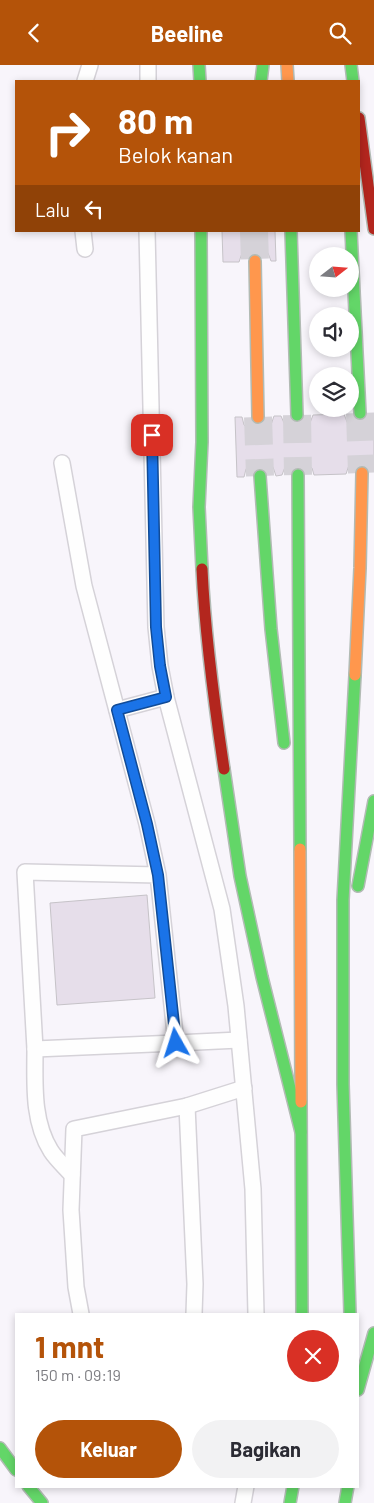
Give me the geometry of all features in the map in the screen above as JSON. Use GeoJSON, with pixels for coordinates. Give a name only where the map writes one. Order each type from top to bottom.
{"type":"FeatureCollection","features":[{"type":"Feature","properties":{"kind":"highway"},"geometry":{"type":"LineString","coordinates":[[199,65],[200,80]]}},
{"type":"Feature","properties":{"kind":"highway"},"geometry":{"type":"LineString","coordinates":[[261,80],[263,65]]}},
{"type":"Feature","properties":{"kind":"highway"},"geometry":{"type":"LineString","coordinates":[[287,65],[288,80]]}},
{"type":"Feature","properties":{"kind":"highway"},"geometry":{"type":"LineString","coordinates":[[344,65],[344,80]]}},
{"type":"Feature","properties":{"kind":"highway"},"geometry":{"type":"LineString","coordinates":[[351,65],[353,80]]}},
{"type":"Feature","properties":{"kind":"highway"},"geometry":{"type":"LineString","coordinates":[[360,126],[374,229]]}},
{"type":"Feature","properties":{"kind":"highway"},"geometry":{"type":"LineString","coordinates":[[201,232],[202,442],[199,507],[204,608],[212,689],[240,877],[262,977],[301,1132]]}},
{"type":"Feature","properties":{"kind":"highway"},"geometry":{"type":"LineString","coordinates":[[291,232],[297,415]]}},
{"type":"Feature","properties":{"kind":"highway"},"geometry":{"type":"LineString","coordinates":[[351,232],[360,413]]}},
{"type":"Feature","properties":{"kind":"highway"},"geometry":{"type":"LineString","coordinates":[[255,261],[258,417]]}},
{"type":"Feature","properties":{"kind":"highway"},"geometry":{"type":"LineString","coordinates":[[350,1313],[343,1084],[343,900],[360,568],[362,473]]}},
{"type":"Feature","properties":{"kind":"highway"},"geometry":{"type":"LineString","coordinates":[[298,475],[302,1313]]}},
{"type":"Feature","properties":{"kind":"highway"},"geometry":{"type":"LineString","coordinates":[[260,476],[271,629],[299,841]]}},
{"type":"Feature","properties":{"kind":"highway"},"geometry":{"type":"LineString","coordinates":[[356,896],[374,801]]}},
{"type":"Feature","properties":{"kind":"highway"},"geometry":{"type":"LineString","coordinates":[[343,1003],[354,912]]}},
{"type":"Feature","properties":{"kind":"highway"},"geometry":{"type":"LineString","coordinates":[[359,1386],[374,1333]]}},
{"type":"Feature","properties":{"kind":"highway"},"geometry":{"type":"LineString","coordinates":[[0,1448],[15,1469]]}},
{"type":"Feature","properties":{"kind":"highway"},"geometry":{"type":"LineString","coordinates":[[30,1488],[42,1503]]}},
{"type":"Feature","properties":{"kind":"highway"},"geometry":{"type":"LineString","coordinates":[[290,1503],[293,1488]]}},
{"type":"Feature","properties":{"kind":"highway"},"geometry":{"type":"LineString","coordinates":[[345,1503],[348,1488]]}},
{"type":"Feature","properties":{"kind":"lane"},"geometry":{"type":"LineString","coordinates":[[85,80],[90,65]]}},
{"type":"Feature","properties":{"kind":"lane"},"geometry":{"type":"LineString","coordinates":[[148,65],[148,80]]}},
{"type":"Feature","properties":{"kind":"lane"},"geometry":{"type":"LineString","coordinates":[[83,232],[85,249]]}},
{"type":"Feature","properties":{"kind":"lane"},"geometry":{"type":"LineString","coordinates":[[147,232],[156,627],[160,666],[166,697],[222,909],[240,1040],[253,1189],[256,1313]]}},
{"type":"Feature","properties":{"kind":"lane"},"geometry":{"type":"LineString","coordinates":[[62,463],[84,586],[147,824],[158,875],[176,1043]]}},
{"type":"Feature","properties":{"kind":"lane"},"geometry":{"type":"LineString","coordinates":[[117,710],[166,697]]}},
{"type":"Feature","properties":{"kind":"lane"},"geometry":{"type":"LineString","coordinates":[[72,1175],[51,1151],[42,1131],[36,1107],[35,1049],[25,872],[158,875]]}},
{"type":"Feature","properties":{"kind":"lane"},"geometry":{"type":"LineString","coordinates":[[35,1049],[240,1040]]}},
{"type":"Feature","properties":{"kind":"lane"},"geometry":{"type":"LineString","coordinates":[[81,1313],[76,1287],[71,1210],[74,1129],[187,1106],[244,1088]]}},
{"type":"Feature","properties":{"kind":"lane"},"geometry":{"type":"LineString","coordinates":[[187,1106],[195,1284],[194,1313]]}},
{"type":"Feature","properties":{"kind":"lane"},"geometry":{"type":"LineString","coordinates":[[243,1503],[246,1488]]}},
{"type":"Feature","properties":{"kind":"building"},"geometry":{"type":"Polygon","coordinates":[[[222,232],[275,232],[276,261],[271,261],[268,253],[262,247],[254,245],[247,247],[242,253],[239,262],[223,262],[222,232]]]}},
{"type":"Feature","properties":{"kind":"building"},"geometry":{"type":"Polygon","coordinates":[[[274,416],[281,416],[289,429],[298,431],[306,428],[312,417],[345,417],[352,427],[360,429],[369,426],[374,420],[374,464],[370,459],[362,457],[355,459],[349,465],[346,474],[314,475],[312,468],[306,462],[297,459],[285,467],[282,475],[276,476],[273,467],[266,462],[258,461],[251,463],[246,469],[244,477],[237,477],[235,417],[242,417],[244,425],[250,430],[259,433],[266,431],[271,425],[274,416]]]}},
{"type":"Feature","properties":{"kind":"building"},"geometry":{"type":"Polygon","coordinates":[[[147,895],[155,998],[57,1005],[50,903],[147,895]]]}},
{"type":"Feature","properties":{"kind":"tunnel"},"geometry":{"type":"LineString","coordinates":[[254,232],[255,261]]}},
{"type":"Feature","properties":{"kind":"tunnel"},"geometry":{"type":"LineString","coordinates":[[360,413],[362,473]]}},
{"type":"Feature","properties":{"kind":"tunnel"},"geometry":{"type":"LineString","coordinates":[[297,415],[298,475]]}},
{"type":"Feature","properties":{"kind":"tunnel"},"geometry":{"type":"LineString","coordinates":[[258,417],[260,476]]}},
{"type":"Feature","properties":{"kind":"traffic: fast"},"geometry":{"type":"LineString","coordinates":[[199,65],[200,80]]}},
{"type":"Feature","properties":{"kind":"traffic: fast"},"geometry":{"type":"LineString","coordinates":[[261,80],[263,65]]}},
{"type":"Feature","properties":{"kind":"traffic: fast"},"geometry":{"type":"LineString","coordinates":[[351,65],[353,80]]}},
{"type":"Feature","properties":{"kind":"traffic: fast"},"geometry":{"type":"LineString","coordinates":[[201,232],[202,442],[199,507],[202,569]]}},
{"type":"Feature","properties":{"kind":"traffic: fast"},"geometry":{"type":"LineString","coordinates":[[291,232],[297,415]]}},
{"type":"Feature","properties":{"kind":"traffic: fast"},"geometry":{"type":"LineString","coordinates":[[351,232],[360,413]]}},
{"type":"Feature","properties":{"kind":"traffic: fast"},"geometry":{"type":"LineString","coordinates":[[298,475],[300,849]]}},
{"type":"Feature","properties":{"kind":"traffic: fast"},"geometry":{"type":"LineString","coordinates":[[260,476],[271,629],[284,743]]}},
{"type":"Feature","properties":{"kind":"traffic: fast"},"geometry":{"type":"LineString","coordinates":[[350,1313],[343,1084],[343,900],[355,675]]}},
{"type":"Feature","properties":{"kind":"traffic: fast"},"geometry":{"type":"LineString","coordinates":[[224,769],[240,876],[262,977],[301,1132]]}},
{"type":"Feature","properties":{"kind":"traffic: fast"},"geometry":{"type":"LineString","coordinates":[[358,886],[374,801]]}},
{"type":"Feature","properties":{"kind":"traffic: fast"},"geometry":{"type":"LineString","coordinates":[[301,1102],[302,1313]]}},
{"type":"Feature","properties":{"kind":"traffic: fast"},"geometry":{"type":"LineString","coordinates":[[359,1386],[374,1333]]}},
{"type":"Feature","properties":{"kind":"traffic: fast"},"geometry":{"type":"LineString","coordinates":[[0,1448],[15,1469]]}},
{"type":"Feature","properties":{"kind":"traffic: fast"},"geometry":{"type":"LineString","coordinates":[[30,1488],[42,1503]]}},
{"type":"Feature","properties":{"kind":"traffic: fast"},"geometry":{"type":"LineString","coordinates":[[290,1503],[293,1488]]}},
{"type":"Feature","properties":{"kind":"traffic: fast"},"geometry":{"type":"LineString","coordinates":[[345,1503],[348,1488]]}},
{"type":"Feature","properties":{"kind":"traffic: slow"},"geometry":{"type":"LineString","coordinates":[[287,65],[288,80]]}},
{"type":"Feature","properties":{"kind":"traffic: slow"},"geometry":{"type":"LineString","coordinates":[[255,261],[258,417]]}},
{"type":"Feature","properties":{"kind":"traffic: slow"},"geometry":{"type":"LineString","coordinates":[[355,675],[362,473]]}},
{"type":"Feature","properties":{"kind":"traffic: slow"},"geometry":{"type":"LineString","coordinates":[[300,849],[301,1102]]}},
{"type":"Feature","properties":{"kind":"traffic: jam"},"geometry":{"type":"LineString","coordinates":[[360,125],[374,229]]}},
{"type":"Feature","properties":{"kind":"traffic: jam"},"geometry":{"type":"LineString","coordinates":[[202,569],[210,669],[224,769]]}},
{"type":"Feature","properties":{"kind":"route"},"geometry":{"type":"LineString","coordinates":[[152,435],[156,627],[160,666],[166,697],[117,710],[147,824],[158,875],[176,1043]]}}]}
